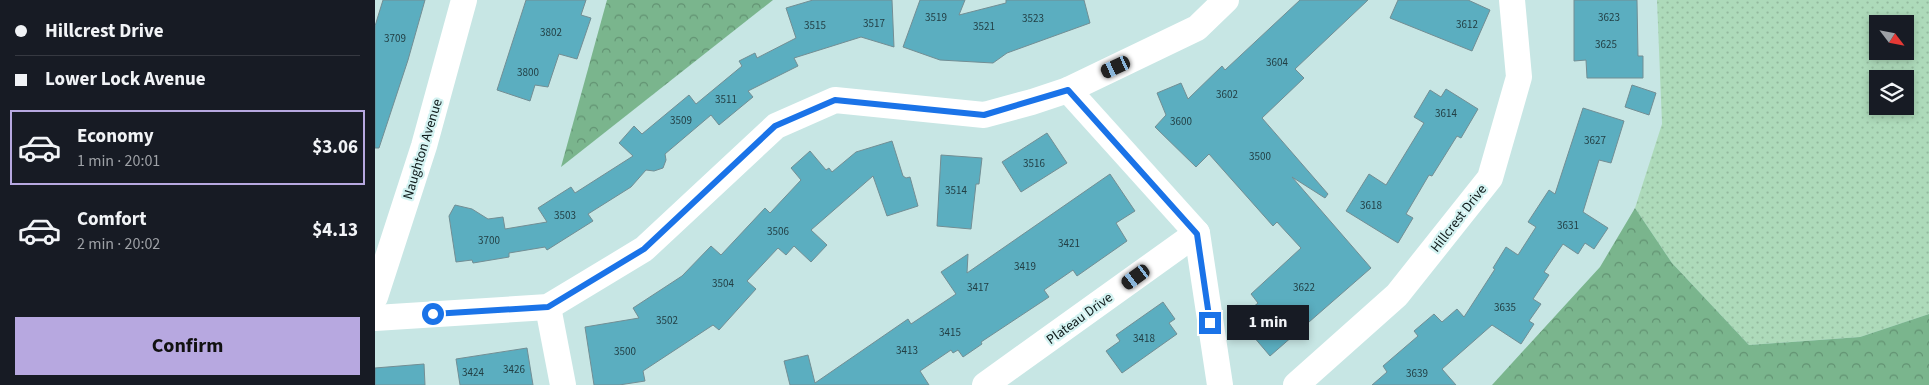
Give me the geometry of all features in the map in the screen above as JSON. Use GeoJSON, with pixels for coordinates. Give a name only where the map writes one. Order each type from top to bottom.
{"type":"FeatureCollection","features":[{"type":"Feature","properties":{"kind":"street","name":"Naughton Avenue"},"geometry":{"type":"LineString","coordinates":[[375,297],[424,146],[465,0]]}},
{"type":"Feature","properties":{"kind":"street"},"geometry":{"type":"LineString","coordinates":[[375,318],[548,307],[644,249],[775,126],[835,100],[984,115],[1068,90],[1197,28],[1226,0]]}},
{"type":"Feature","properties":{"kind":"street","name":"Hillcrest Drive"},"geometry":{"type":"LineString","coordinates":[[1296,385],[1397,295],[1490,178],[1519,77],[1512,0]]}},
{"type":"Feature","properties":{"kind":"street"},"geometry":{"type":"LineString","coordinates":[[1068,90],[1197,234],[1220,385]]}},
{"type":"Feature","properties":{"kind":"street","name":"Plateau Drive"},"geometry":{"type":"LineString","coordinates":[[985,385],[1197,234]]}},
{"type":"Feature","properties":{"kind":"street"},"geometry":{"type":"LineString","coordinates":[[548,307],[563,385]]}},
{"type":"Feature","properties":{"kind":"green space"},"geometry":{"type":"Polygon","coordinates":[[[607,0],[773,0],[561,167],[607,0]]]}},
{"type":"Feature","properties":{"kind":"green space"},"geometry":{"type":"Polygon","coordinates":[[[1657,0],[1929,0],[1929,314],[1860,337],[1749,345],[1672,263],[1635,208],[1662,124],[1657,0]]]}},
{"type":"Feature","properties":{"kind":"green space"},"geometry":{"type":"Polygon","coordinates":[[[1635,208],[1672,263],[1749,345],[1860,337],[1929,314],[1929,385],[1492,385],[1600,267],[1635,208]]]}},
{"type":"Feature","properties":{"kind":"building"},"geometry":{"type":"Polygon","coordinates":[[[383,0],[425,0],[408,60],[379,148],[375,148],[375,26],[383,0]]]}},
{"type":"Feature","properties":{"kind":"building"},"geometry":{"type":"Polygon","coordinates":[[[526,0],[586,0],[581,15],[591,18],[577,59],[559,54],[548,87],[535,85],[530,101],[497,90],[526,0]]]}},
{"type":"Feature","properties":{"kind":"building"},"geometry":{"type":"Polygon","coordinates":[[[813,0],[892,0],[894,47],[861,37],[794,58],[798,66],[748,91],[753,97],[719,125],[711,115],[665,154],[666,160],[663,168],[654,171],[646,170],[631,187],[588,214],[593,221],[547,250],[545,247],[509,253],[509,257],[473,263],[472,260],[456,262],[449,216],[455,205],[472,209],[488,219],[503,217],[505,229],[547,222],[538,208],[571,187],[575,193],[633,156],[619,143],[634,126],[642,134],[689,95],[696,104],[742,66],[739,61],[755,53],[757,58],[796,38],[786,8],[813,0]]]}},
{"type":"Feature","properties":{"kind":"building"},"geometry":{"type":"Polygon","coordinates":[[[920,0],[965,0],[959,15],[1006,3],[1006,0],[1084,0],[1090,23],[1007,53],[993,63],[940,60],[903,47],[920,0]]]}},
{"type":"Feature","properties":{"kind":"building"},"geometry":{"type":"Polygon","coordinates":[[[1300,0],[1368,0],[1295,69],[1304,78],[1262,118],[1328,194],[1325,198],[1292,177],[1371,268],[1270,356],[1253,336],[1263,328],[1252,315],[1255,312],[1252,308],[1258,303],[1251,294],[1301,248],[1277,222],[1273,226],[1209,154],[1196,167],[1155,127],[1166,115],[1157,93],[1181,83],[1188,99],[1222,66],[1225,70],[1300,0]]]}},
{"type":"Feature","properties":{"kind":"building"},"geometry":{"type":"Polygon","coordinates":[[[1398,0],[1468,0],[1490,10],[1472,51],[1390,18],[1398,0]]]}},
{"type":"Feature","properties":{"kind":"building"},"geometry":{"type":"Polygon","coordinates":[[[1574,0],[1637,0],[1638,56],[1643,56],[1643,78],[1587,78],[1586,60],[1574,61],[1574,0]]]}},
{"type":"Feature","properties":{"kind":"building"},"geometry":{"type":"Polygon","coordinates":[[[1632,85],[1656,93],[1649,115],[1625,107],[1632,85]]]}},
{"type":"Feature","properties":{"kind":"building"},"geometry":{"type":"Polygon","coordinates":[[[1446,89],[1478,109],[1461,138],[1457,136],[1432,176],[1429,175],[1406,214],[1413,218],[1398,243],[1346,211],[1369,174],[1386,185],[1424,123],[1414,117],[1430,90],[1441,97],[1446,89]]]}},
{"type":"Feature","properties":{"kind":"building"},"geometry":{"type":"Polygon","coordinates":[[[1583,108],[1624,121],[1611,163],[1599,160],[1583,212],[1608,228],[1594,249],[1585,243],[1578,254],[1563,244],[1544,272],[1549,275],[1533,299],[1541,304],[1529,321],[1534,324],[1521,344],[1492,325],[1442,369],[1456,385],[1372,385],[1387,372],[1383,366],[1418,336],[1414,331],[1434,314],[1442,322],[1457,309],[1464,317],[1495,269],[1493,268],[1506,247],[1518,255],[1536,227],[1528,222],[1549,190],[1555,194],[1583,108]]]}},
{"type":"Feature","properties":{"kind":"building"},"geometry":{"type":"Polygon","coordinates":[[[1047,133],[1067,163],[1021,192],[1002,162],[1047,133]]]}},
{"type":"Feature","properties":{"kind":"building"},"geometry":{"type":"Polygon","coordinates":[[[892,141],[903,176],[906,178],[910,177],[918,206],[887,216],[873,176],[811,230],[827,245],[811,262],[794,246],[786,255],[778,248],[747,281],[756,289],[719,330],[713,325],[643,371],[645,381],[619,385],[594,385],[585,327],[639,318],[633,308],[682,276],[711,246],[721,255],[765,208],[770,213],[801,180],[791,168],[810,151],[826,170],[829,168],[832,172],[856,152],[892,141]]]}},
{"type":"Feature","properties":{"kind":"building"},"geometry":{"type":"Polygon","coordinates":[[[941,155],[982,158],[979,184],[976,184],[971,229],[937,226],[941,155]]]}},
{"type":"Feature","properties":{"kind":"building"},"geometry":{"type":"Polygon","coordinates":[[[1110,174],[1135,211],[1116,223],[1127,241],[1077,276],[1073,270],[1044,290],[1049,297],[981,342],[982,344],[963,357],[958,350],[953,353],[951,350],[920,371],[929,385],[790,385],[784,361],[808,355],[815,383],[908,319],[911,324],[956,294],[941,272],[968,254],[967,273],[1110,174]]]}},
{"type":"Feature","properties":{"kind":"building"},"geometry":{"type":"Polygon","coordinates":[[[1163,302],[1175,319],[1169,323],[1177,334],[1122,373],[1106,351],[1120,341],[1116,335],[1163,302]]]}},
{"type":"Feature","properties":{"kind":"building"},"geometry":{"type":"Polygon","coordinates":[[[527,348],[533,385],[460,385],[456,359],[527,348]]]}},
{"type":"Feature","properties":{"kind":"building"},"geometry":{"type":"Polygon","coordinates":[[[424,364],[425,385],[375,385],[375,368],[424,364]]]}},
{"type":"Feature","properties":{"kind":"route"},"geometry":{"type":"LineString","coordinates":[[433,314],[548,307],[644,249],[775,126],[835,100],[984,115],[1068,90],[1197,234],[1210,323]]}}]}
